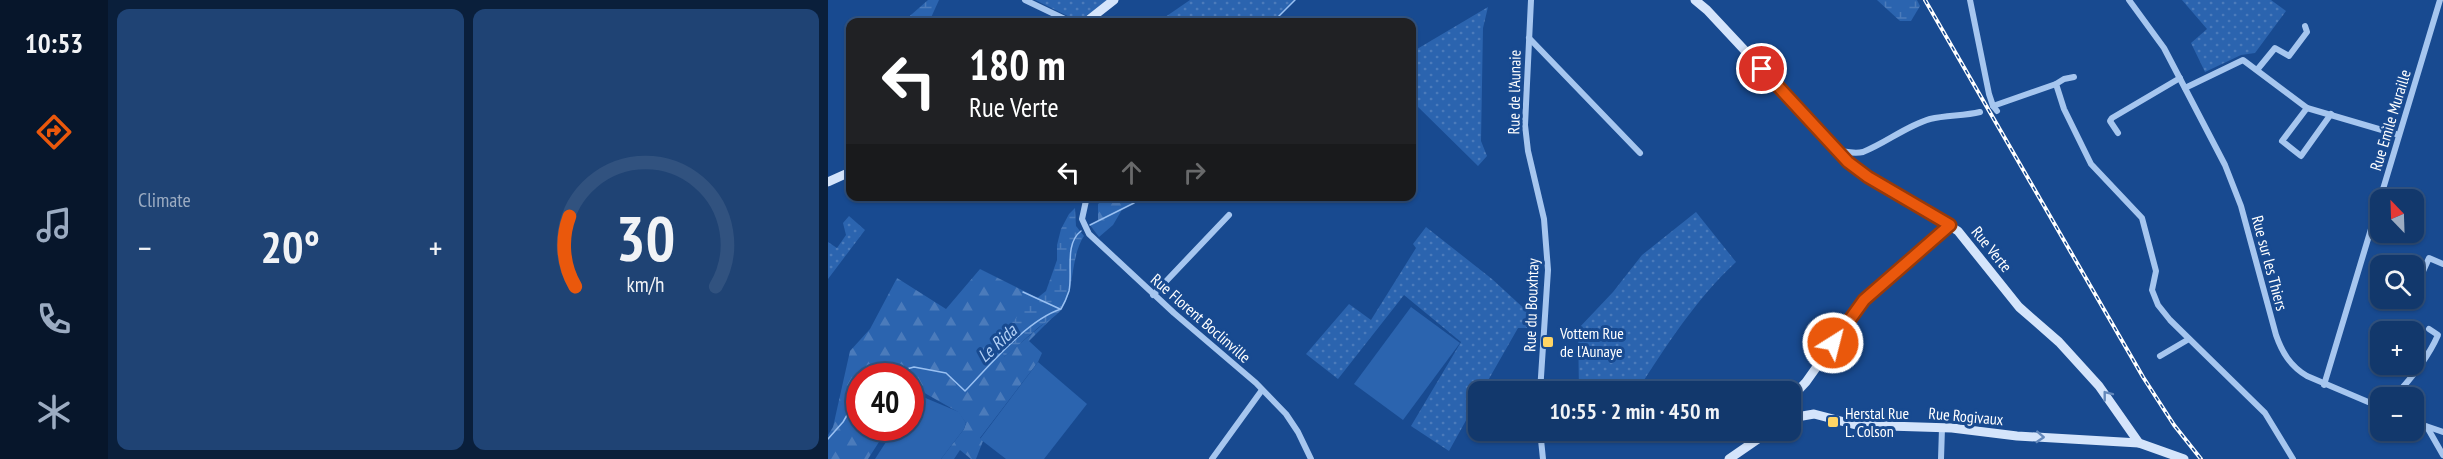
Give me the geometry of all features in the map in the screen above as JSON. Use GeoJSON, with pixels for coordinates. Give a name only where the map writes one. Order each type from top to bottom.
{"type":"FeatureCollection","features":[{"type":"Feature","properties":{"kind":"street"},"geometry":{"type":"LineString","coordinates":[[1025,0],[1063,18]]}},
{"type":"Feature","properties":{"kind":"street"},"geometry":{"type":"LineString","coordinates":[[1091,18],[1114,0]]}},
{"type":"Feature","properties":{"kind":"street","name":"Rue de l'Aunaie"},"geometry":{"type":"LineString","coordinates":[[1531,0],[1526,106],[1528,151],[1545,219]]}},
{"type":"Feature","properties":{"kind":"street","name":"Rue Verte"},"geometry":{"type":"LineString","coordinates":[[1695,0],[1715,18],[1837,151],[1868,177],[1950,225],[1968,242],[2019,307],[2059,342],[2099,386],[2139,443]]}},
{"type":"Feature","properties":{"kind":"street"},"geometry":{"type":"LineString","coordinates":[[1970,0],[1981,60],[1995,109],[2064,79],[2074,77]]}},
{"type":"Feature","properties":{"kind":"street","name":"Rue sur les Thiers"},"geometry":{"type":"LineString","coordinates":[[2129,0],[2164,48],[2225,165],[2241,206],[2283,353],[2299,371],[2324,385],[2370,403]]}},
{"type":"Feature","properties":{"kind":"street","name":"Rue Emile Muraille"},"geometry":{"type":"LineString","coordinates":[[2324,385],[2440,0]]}},
{"type":"Feature","properties":{"kind":"street"},"geometry":{"type":"LineString","coordinates":[[2257,70],[2275,48],[2289,56],[2307,32],[2305,26]]}},
{"type":"Feature","properties":{"kind":"street"},"geometry":{"type":"LineString","coordinates":[[1529,38],[1640,153]]}},
{"type":"Feature","properties":{"kind":"street"},"geometry":{"type":"LineString","coordinates":[[2185,88],[2243,60],[2307,108],[2399,135]]}},
{"type":"Feature","properties":{"kind":"street"},"geometry":{"type":"LineString","coordinates":[[2118,134],[2109,121],[2112,118],[2180,78]]}},
{"type":"Feature","properties":{"kind":"street"},"geometry":{"type":"LineString","coordinates":[[2056,84],[2064,109],[2091,164],[2142,218],[2156,271],[2152,290],[2154,297],[2170,320],[2265,412],[2293,459]]}},
{"type":"Feature","properties":{"kind":"street"},"geometry":{"type":"LineString","coordinates":[[2307,108],[2282,141],[2301,156],[2331,114]]}},
{"type":"Feature","properties":{"kind":"street"},"geometry":{"type":"LineString","coordinates":[[1837,151],[1862,152],[1928,120],[1948,115],[1980,112]]}},
{"type":"Feature","properties":{"kind":"street"},"geometry":{"type":"LineString","coordinates":[[828,182],[846,174]]}},
{"type":"Feature","properties":{"kind":"street","name":"Rue Florent Boclinville"},"geometry":{"type":"LineString","coordinates":[[1086,201],[1082,219],[1089,234],[1286,414],[1311,459]]}},
{"type":"Feature","properties":{"kind":"street"},"geometry":{"type":"LineString","coordinates":[[1154,295],[1229,215]]}},
{"type":"Feature","properties":{"kind":"street","name":"Rue du Bouxhtay"},"geometry":{"type":"LineString","coordinates":[[1541,381],[1548,270],[1545,219]]}},
{"type":"Feature","properties":{"kind":"street"},"geometry":{"type":"LineString","coordinates":[[1801,387],[1864,300],[1950,225]]}},
{"type":"Feature","properties":{"kind":"street"},"geometry":{"type":"LineString","coordinates":[[2424,269],[2432,249]]}},
{"type":"Feature","properties":{"kind":"street"},"geometry":{"type":"LineString","coordinates":[[2429,258],[2443,264]]}},
{"type":"Feature","properties":{"kind":"street"},"geometry":{"type":"LineString","coordinates":[[2403,387],[2431,349],[2438,335],[2428,329]]}},
{"type":"Feature","properties":{"kind":"street"},"geometry":{"type":"LineString","coordinates":[[2160,356],[2189,339]]}},
{"type":"Feature","properties":{"kind":"street"},"geometry":{"type":"LineString","coordinates":[[1212,459],[1262,390]]}},
{"type":"Feature","properties":{"kind":"street","name":"Rue Rogivaux"},"geometry":{"type":"LineString","coordinates":[[1801,416],[1814,414],[1856,425],[1942,428],[2017,436],[2139,443]]}},
{"type":"Feature","properties":{"kind":"street"},"geometry":{"type":"LineString","coordinates":[[2424,426],[2443,432]]}},
{"type":"Feature","properties":{"kind":"street"},"geometry":{"type":"LineString","coordinates":[[2427,427],[2443,455]]}},
{"type":"Feature","properties":{"kind":"street"},"geometry":{"type":"LineString","coordinates":[[1941,459],[1942,428]]}},
{"type":"Feature","properties":{"kind":"street"},"geometry":{"type":"LineString","coordinates":[[2128,444],[2131,441],[2132,432]]}},
{"type":"Feature","properties":{"kind":"street"},"geometry":{"type":"LineString","coordinates":[[1541,441],[1542,459]]}},
{"type":"Feature","properties":{"kind":"street"},"geometry":{"type":"LineString","coordinates":[[1729,459],[1754,441]]}},
{"type":"Feature","properties":{"kind":"street"},"geometry":{"type":"LineString","coordinates":[[2139,443],[2180,458]]}},
{"type":"Feature","properties":{"kind":"green space"},"geometry":{"type":"Polygon","coordinates":[[[928,0],[939,0],[931,18],[908,18],[928,0]]]}},
{"type":"Feature","properties":{"kind":"green space"},"geometry":{"type":"Polygon","coordinates":[[[1035,0],[1110,0],[1083,18],[1072,18],[1035,0]]]}},
{"type":"Feature","properties":{"kind":"green space"},"geometry":{"type":"Polygon","coordinates":[[[1190,0],[1295,0],[1277,18],[1164,18],[1190,0]]]}},
{"type":"Feature","properties":{"kind":"green space"},"geometry":{"type":"Polygon","coordinates":[[[1877,0],[1917,0],[1920,6],[1911,21],[1900,21],[1877,0]]]}},
{"type":"Feature","properties":{"kind":"green space"},"geometry":{"type":"Polygon","coordinates":[[[2182,0],[2271,0],[2286,11],[2255,53],[2241,55],[2205,72],[2191,43],[2207,29],[2182,0]]]}},
{"type":"Feature","properties":{"kind":"green space"},"geometry":{"type":"Polygon","coordinates":[[[1488,7],[1483,28],[1481,141],[1487,156],[1478,166],[1416,105],[1416,50],[1488,7]]]}},
{"type":"Feature","properties":{"kind":"green space"},"geometry":{"type":"Polygon","coordinates":[[[1101,201],[1136,201],[1123,208],[1113,225],[1099,237],[1090,225],[1098,221],[1098,204],[1101,201]]]}},
{"type":"Feature","properties":{"kind":"green space"},"geometry":{"type":"Polygon","coordinates":[[[1075,208],[1076,226],[1084,236],[1076,254],[1069,294],[1065,303],[1056,315],[1004,357],[999,337],[1026,307],[1046,291],[1057,260],[1057,245],[1061,229],[1075,208]]]}},
{"type":"Feature","properties":{"kind":"green space"},"geometry":{"type":"Polygon","coordinates":[[[1696,212],[1736,262],[1695,307],[1644,381],[1579,381],[1578,329],[1613,292],[1642,255],[1696,212]]]}},
{"type":"Feature","properties":{"kind":"green space"},"geometry":{"type":"Polygon","coordinates":[[[849,216],[865,230],[828,279],[828,242],[837,248],[846,235],[843,223],[849,216]]]}},
{"type":"Feature","properties":{"kind":"green space"},"geometry":{"type":"Polygon","coordinates":[[[1426,227],[1492,279],[1528,312],[1530,328],[1518,328],[1488,381],[1468,381],[1468,417],[1449,451],[1411,426],[1461,342],[1404,295],[1338,379],[1306,354],[1349,304],[1371,320],[1416,248],[1413,244],[1426,227]]]}},
{"type":"Feature","properties":{"kind":"green space"},"geometry":{"type":"Polygon","coordinates":[[[980,269],[1038,298],[1016,320],[1004,357],[1061,309],[1029,341],[1042,353],[1038,362],[980,438],[983,441],[976,459],[971,459],[960,450],[954,459],[941,459],[966,423],[958,412],[924,393],[924,363],[847,363],[850,351],[870,329],[897,278],[946,309],[980,269]]]}},
{"type":"Feature","properties":{"kind":"green space"},"geometry":{"type":"Polygon","coordinates":[[[1411,307],[1460,343],[1403,420],[1354,384],[1411,307]]]}},
{"type":"Feature","properties":{"kind":"green space"},"geometry":{"type":"Polygon","coordinates":[[[1038,362],[1087,404],[1044,459],[1006,459],[980,439],[1038,362]]]}},
{"type":"Feature","properties":{"kind":"green space"},"geometry":{"type":"Polygon","coordinates":[[[846,369],[846,441],[880,441],[868,459],[828,459],[828,435],[833,427],[846,369]]]}},
{"type":"Feature","properties":{"kind":"green space"},"geometry":{"type":"Polygon","coordinates":[[[924,397],[959,412],[966,423],[941,459],[875,459],[887,441],[924,441],[924,397]]]}},
{"type":"Feature","properties":{"kind":"waterway","name":"Le Rida"},"geometry":{"type":"LineString","coordinates":[[1277,18],[1295,0]]}},
{"type":"Feature","properties":{"kind":"waterway","name":"Le Rida"},"geometry":{"type":"LineString","coordinates":[[1090,225],[1136,201]]}},
{"type":"Feature","properties":{"kind":"waterway","name":"Le Rida"},"geometry":{"type":"LineString","coordinates":[[924,369],[946,373],[965,391],[1022,333],[1061,309],[1069,291],[1073,243],[1081,231]]}},
{"type":"Feature","properties":{"kind":"waterway"},"geometry":{"type":"LineString","coordinates":[[1023,292],[1060,309]]}},
{"type":"Feature","properties":{"kind":"waterway","name":"Le Rida"},"geometry":{"type":"LineString","coordinates":[[828,439],[846,417]]}},
{"type":"Feature","properties":{"kind":"railway"},"geometry":{"type":"LineString","coordinates":[[1925,0],[2143,377],[2174,425],[2201,459]]}},
{"type":"Feature","properties":{"kind":"place","name":"Vottem Rue de l'Aunaye"},"geometry":{"type":"Point","coordinates":[1548,342]}},
{"type":"Feature","properties":{"kind":"place","name":"Herstal Rue L. Colson"},"geometry":{"type":"Point","coordinates":[1833,422]}},
{"type":"Feature","properties":{"kind":"route"},"geometry":{"type":"LineString","coordinates":[[1762,69],[1848,162],[1868,177],[1950,225],[1864,300],[1833,343]]}}]}
